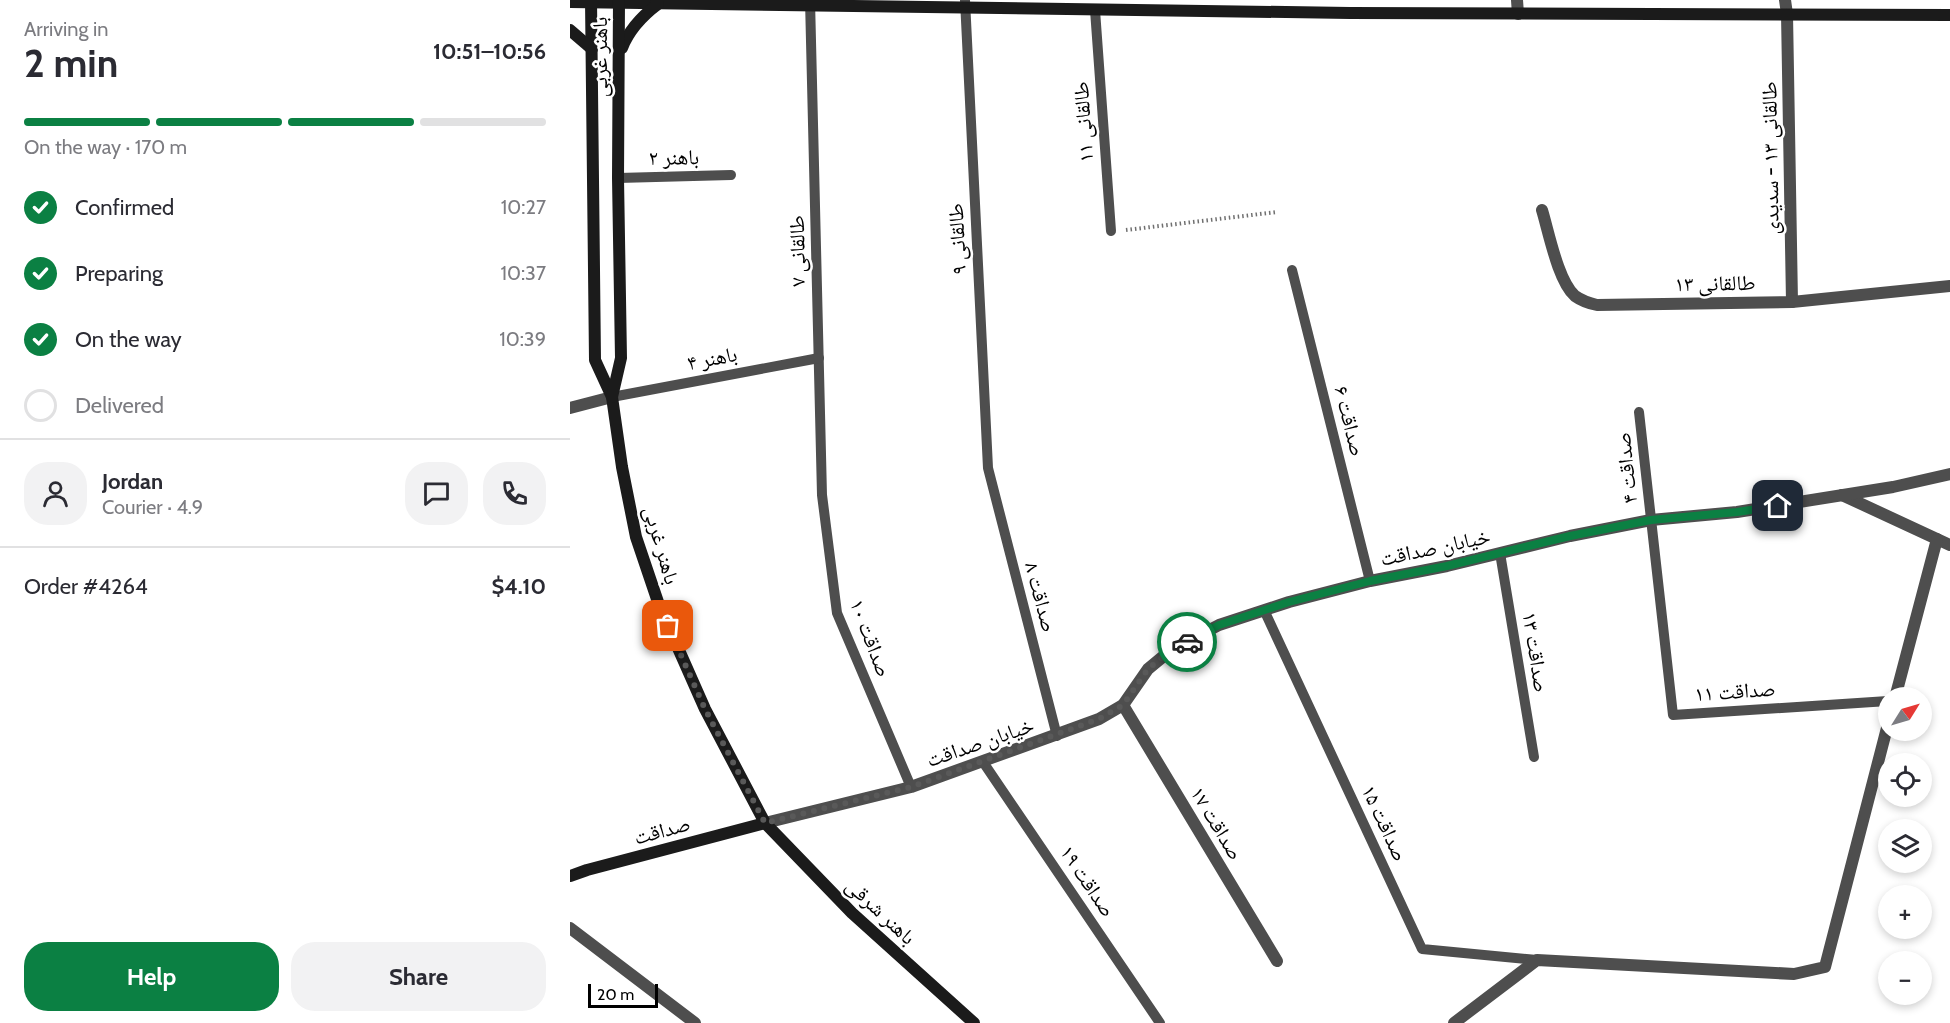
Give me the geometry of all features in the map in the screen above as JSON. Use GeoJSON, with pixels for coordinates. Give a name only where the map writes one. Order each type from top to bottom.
{"type":"FeatureCollection","features":[{"type":"Feature","properties":{"kind":"street"},"geometry":{"type":"LineString","coordinates":[[1517,0],[1518,14]]}},
{"type":"Feature","properties":{"kind":"street","name":"طالقانی ۱۳ - سدیدی"},"geometry":{"type":"LineString","coordinates":[[1785,0],[1792,302]]}},
{"type":"Feature","properties":{"kind":"street","name":"باهنر غربی"},"geometry":{"type":"LineString","coordinates":[[591,1],[595,360],[612,398],[622,467],[636,537],[659,605],[705,709],[765,823]]}},
{"type":"Feature","properties":{"kind":"street"},"geometry":{"type":"LineString","coordinates":[[570,2],[965,4],[1095,10],[1183,5],[1518,14],[1950,15]]}},
{"type":"Feature","properties":{"kind":"street","name":"باهنر غربی"},"geometry":{"type":"LineString","coordinates":[[612,398],[621,358],[618,178],[619,2]]}},
{"type":"Feature","properties":{"kind":"street"},"geometry":{"type":"LineString","coordinates":[[619,58],[626,37],[656,2]]}},
{"type":"Feature","properties":{"kind":"street"},"geometry":{"type":"LineString","coordinates":[[570,30],[592,49]]}},
{"type":"Feature","properties":{"kind":"street","name":"طالقانی ۱۳"},"geometry":{"type":"LineString","coordinates":[[1542,210],[1562,279],[1573,294],[1585,302],[1597,305],[1792,302],[1950,286]]}},
{"type":"Feature","properties":{"kind":"street"},"geometry":{"type":"LineString","coordinates":[[570,408],[612,398]]}},
{"type":"Feature","properties":{"kind":"street","name":"خیابان صداقت"},"geometry":{"type":"LineString","coordinates":[[765,823],[911,787],[1099,719],[1123,705],[1148,669],[1171,650],[1219,625],[1289,602],[1370,581],[1651,520],[1737,512],[1893,487],[1950,474]]}},
{"type":"Feature","properties":{"kind":"street"},"geometry":{"type":"LineString","coordinates":[[1842,495],[1950,544]]}},
{"type":"Feature","properties":{"kind":"street"},"geometry":{"type":"LineString","coordinates":[[1898,687],[1937,538]]}},
{"type":"Feature","properties":{"kind":"street","name":"صداقت ۱۷"},"geometry":{"type":"LineString","coordinates":[[1123,705],[1277,961]]}},
{"type":"Feature","properties":{"kind":"street"},"geometry":{"type":"LineString","coordinates":[[1454,1023],[1537,960],[1794,974],[1825,968],[1884,741]]}},
{"type":"Feature","properties":{"kind":"street","name":"صداقت"},"geometry":{"type":"LineString","coordinates":[[570,876],[765,823]]}},
{"type":"Feature","properties":{"kind":"street","name":"باهنر شرقی"},"geometry":{"type":"LineString","coordinates":[[765,823],[852,913],[974,1023]]}},
{"type":"Feature","properties":{"kind":"street"},"geometry":{"type":"LineString","coordinates":[[570,928],[695,1023]]}},
{"type":"Feature","properties":{"kind":"lane","name":"طالقانی ۷"},"geometry":{"type":"LineString","coordinates":[[810,3],[822,495]]}},
{"type":"Feature","properties":{"kind":"lane","name":"طالقانی ۹"},"geometry":{"type":"LineString","coordinates":[[965,4],[988,468]]}},
{"type":"Feature","properties":{"kind":"lane","name":"طالقانی ۱۱"},"geometry":{"type":"LineString","coordinates":[[1095,10],[1111,231]]}},
{"type":"Feature","properties":{"kind":"lane","name":"باهنر ۲"},"geometry":{"type":"LineString","coordinates":[[618,178],[731,175]]}},
{"type":"Feature","properties":{"kind":"lane","name":"صداقت ۶"},"geometry":{"type":"LineString","coordinates":[[1292,270],[1370,581]]}},
{"type":"Feature","properties":{"kind":"lane","name":"باهنر ۴"},"geometry":{"type":"LineString","coordinates":[[612,398],[819,358]]}},
{"type":"Feature","properties":{"kind":"lane","name":"صداقت ۴"},"geometry":{"type":"LineString","coordinates":[[1639,412],[1651,520]]}},
{"type":"Feature","properties":{"kind":"lane","name":"صداقت ۸"},"geometry":{"type":"LineString","coordinates":[[988,468],[1057,736]]}},
{"type":"Feature","properties":{"kind":"lane","name":"صداقت ۱۰"},"geometry":{"type":"LineString","coordinates":[[822,495],[837,613],[911,787]]}},
{"type":"Feature","properties":{"kind":"lane","name":"صداقت ۱۱"},"geometry":{"type":"LineString","coordinates":[[1651,520],[1673,715],[1878,702]]}},
{"type":"Feature","properties":{"kind":"lane","name":"صداقت ۱۳"},"geometry":{"type":"LineString","coordinates":[[1500,553],[1534,757]]}},
{"type":"Feature","properties":{"kind":"lane","name":"صداقت ۱۵"},"geometry":{"type":"LineString","coordinates":[[1264,610],[1422,949],[1537,960]]}},
{"type":"Feature","properties":{"kind":"lane","name":"صداقت ۱۹"},"geometry":{"type":"LineString","coordinates":[[983,762],[1160,1023]]}},
{"type":"Feature","properties":{"kind":"path"},"geometry":{"type":"LineString","coordinates":[[1111,231],[1276,213]]}},
{"type":"Feature","properties":{"kind":"way so far"},"geometry":{"type":"LineString","coordinates":[[668,626],[705,709],[765,823],[911,787],[1099,719],[1123,705],[1148,669],[1171,650],[1187,642]]}},
{"type":"Feature","properties":{"kind":"route"},"geometry":{"type":"LineString","coordinates":[[1187,642],[1219,625],[1289,602],[1370,581],[1651,520],[1778,506]]}}]}
